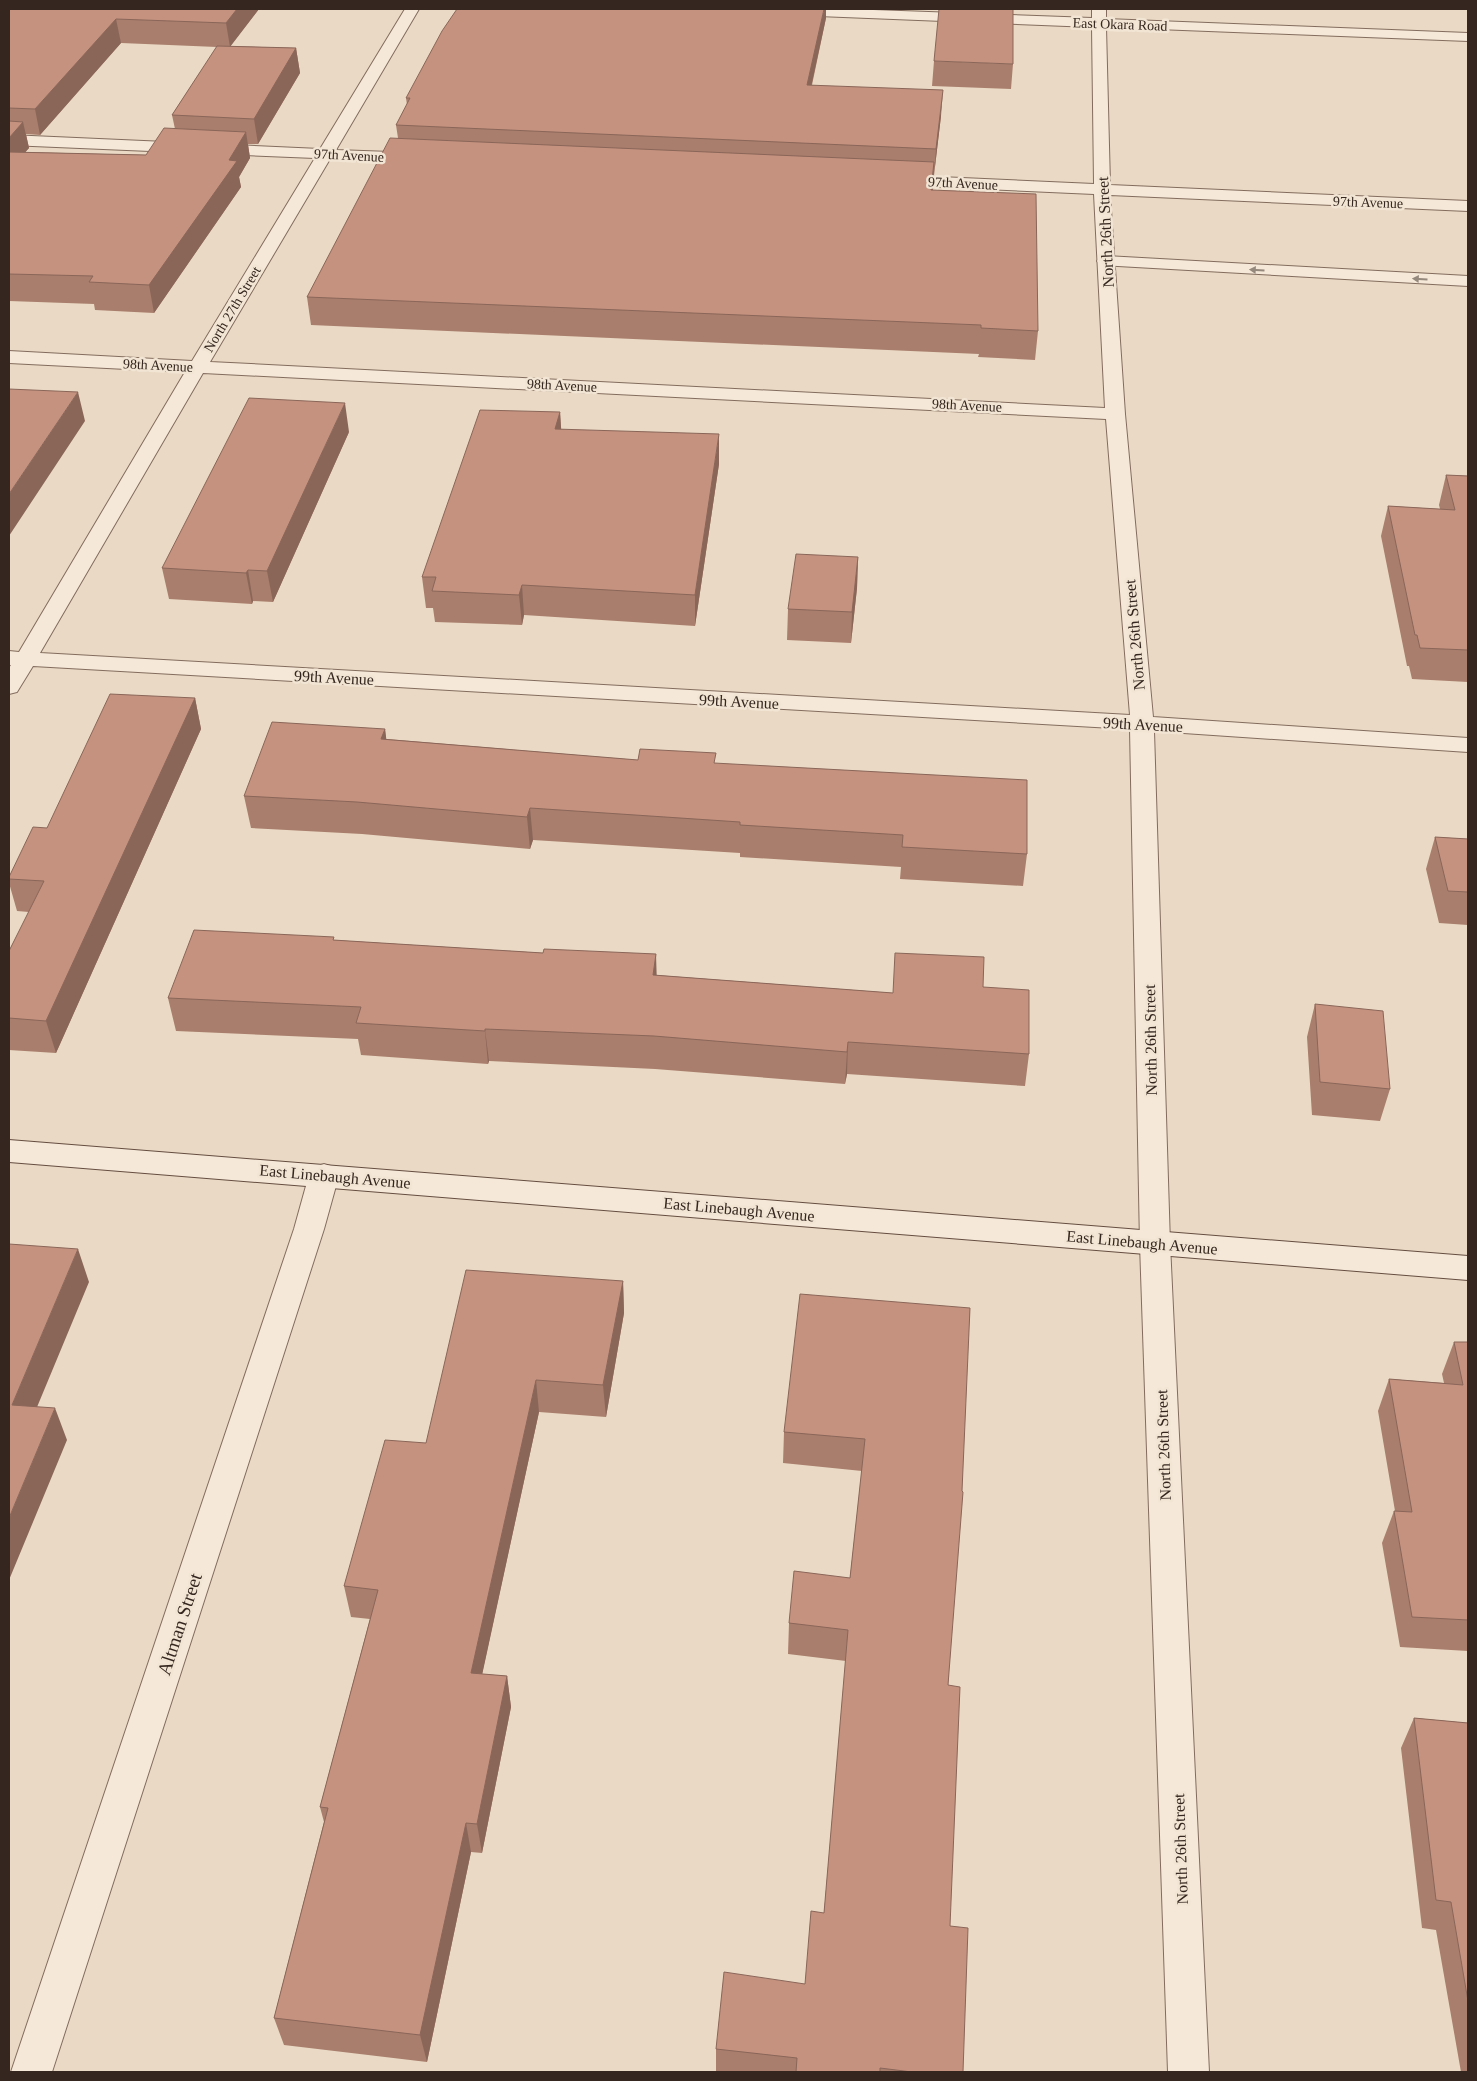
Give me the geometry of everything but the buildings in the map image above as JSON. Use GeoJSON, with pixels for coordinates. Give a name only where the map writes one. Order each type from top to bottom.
{"type":"FeatureCollection","features":[{"type":"Feature","properties":{"kind":"street","name":"North 27th Street"},"geometry":{"type":"LineString","coordinates":[[9,688],[18,659],[197,367],[412,9]]}},
{"type":"Feature","properties":{"kind":"street","name":"East Okara Road"},"geometry":{"type":"LineString","coordinates":[[743,9],[1099,16],[1468,37]]}},
{"type":"Feature","properties":{"kind":"street","name":"North 26th Street"},"geometry":{"type":"LineString","coordinates":[[1099,16],[1102,190],[1115,414],[1142,723],[1155,1244],[1189,2072]]}},
{"type":"Feature","properties":{"kind":"street","name":"97th Avenue"},"geometry":{"type":"LineString","coordinates":[[9,140],[435,158]]}},
{"type":"Feature","properties":{"kind":"street","name":"97th Avenue"},"geometry":{"type":"LineString","coordinates":[[884,180],[1468,206]]}},
{"type":"Feature","properties":{"kind":"street"},"geometry":{"type":"LineString","coordinates":[[1106,261],[1468,282]]}},
{"type":"Feature","properties":{"kind":"street","name":"98th Avenue"},"geometry":{"type":"LineString","coordinates":[[9,357],[1115,414]]}},
{"type":"Feature","properties":{"kind":"street","name":"99th Avenue"},"geometry":{"type":"LineString","coordinates":[[18,659],[1142,723],[1468,745]]}},
{"type":"Feature","properties":{"kind":"street","name":"East Linebaugh Avenue"},"geometry":{"type":"LineString","coordinates":[[9,1151],[1468,1268]]}},
{"type":"Feature","properties":{"kind":"street","name":"Altman Street"},"geometry":{"type":"LineString","coordinates":[[31,2072],[309,1229],[324,1176]]}}]}
